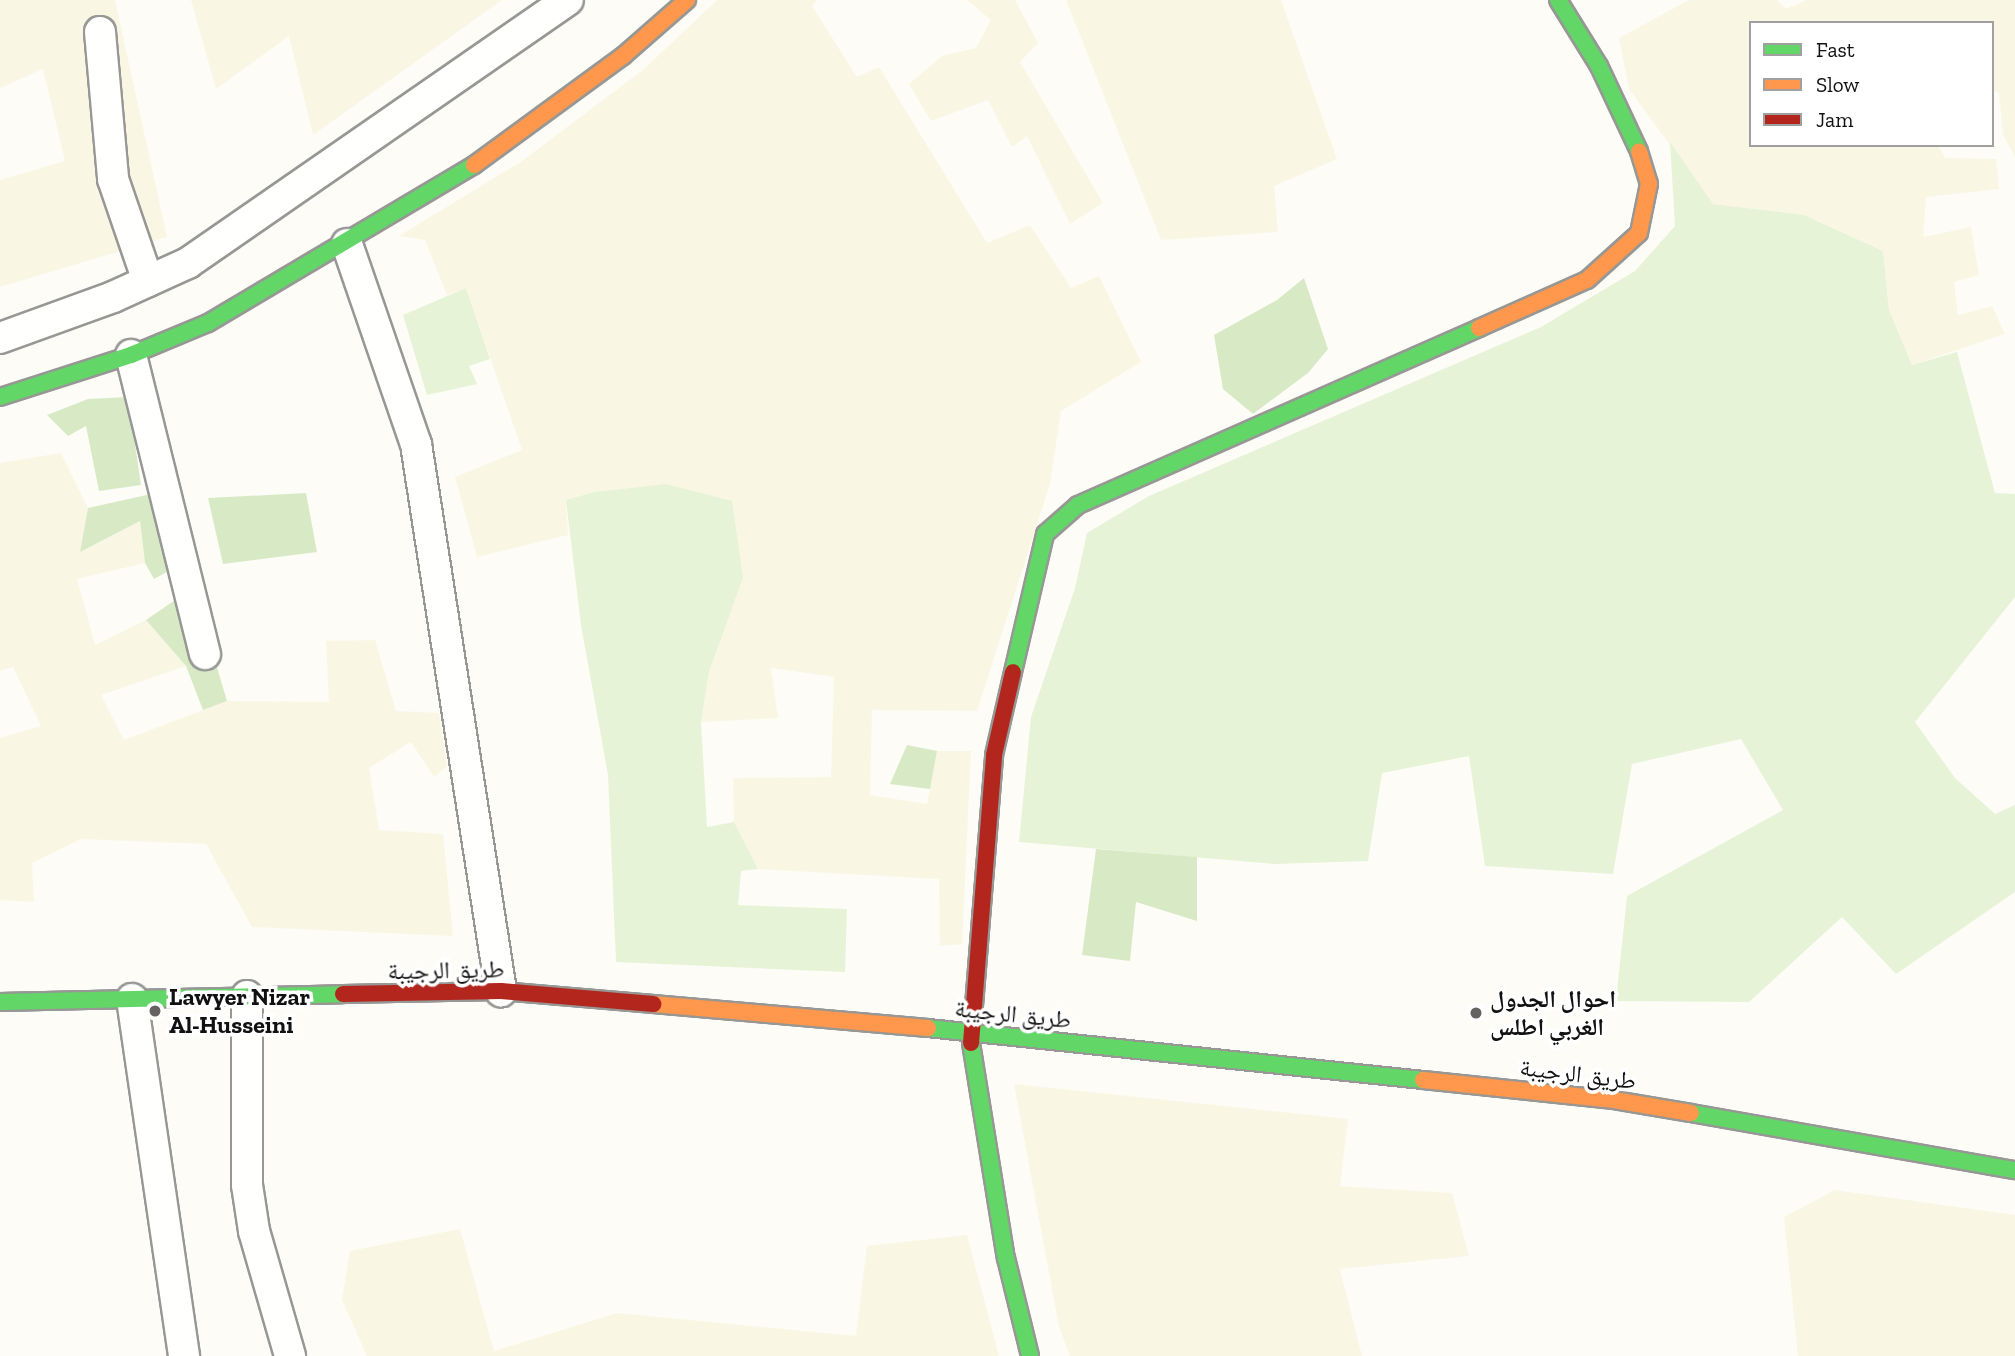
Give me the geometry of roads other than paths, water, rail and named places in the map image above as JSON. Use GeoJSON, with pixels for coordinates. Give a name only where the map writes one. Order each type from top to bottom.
{"type":"FeatureCollection","features":[{"type":"Feature","properties":{"kind":"street"},"geometry":{"type":"LineString","coordinates":[[0,338],[188,263],[568,0]]}},
{"type":"Feature","properties":{"kind":"street"},"geometry":{"type":"LineString","coordinates":[[0,397],[131,355],[208,323],[347,244],[506,145],[623,56],[687,0]]}},
{"type":"Feature","properties":{"kind":"street"},"geometry":{"type":"LineString","coordinates":[[1030,1356],[1006,1258],[969,1032],[994,755],[1045,534],[1078,505],[1587,280],[1639,233],[1649,184],[1634,139],[1599,66],[1558,0]]}},
{"type":"Feature","properties":{"kind":"street"},"geometry":{"type":"LineString","coordinates":[[100,32],[113,179],[148,281]]}},
{"type":"Feature","properties":{"kind":"street"},"geometry":{"type":"LineString","coordinates":[[347,244],[416,444],[500,991]]}},
{"type":"Feature","properties":{"kind":"street"},"geometry":{"type":"LineString","coordinates":[[131,355],[205,654]]}},
{"type":"Feature","properties":{"kind":"street","name":"طريق الرجيبة"},"geometry":{"type":"LineString","coordinates":[[0,1002],[500,991],[969,1032],[1614,1100],[2015,1170]]}},
{"type":"Feature","properties":{"kind":"street"},"geometry":{"type":"LineString","coordinates":[[247,996],[247,1185],[254,1231],[290,1356]]}},
{"type":"Feature","properties":{"kind":"street"},"geometry":{"type":"LineString","coordinates":[[132,999],[184,1356]]}},
{"type":"Feature","properties":{"kind":"place","name":"Lawyer Nizar Al-Husseini"},"geometry":{"type":"Point","coordinates":[155,1011]}},
{"type":"Feature","properties":{"kind":"place","name":"احوال الجدول الغربي اطلس"},"geometry":{"type":"Point","coordinates":[1476,1013]}}]}
